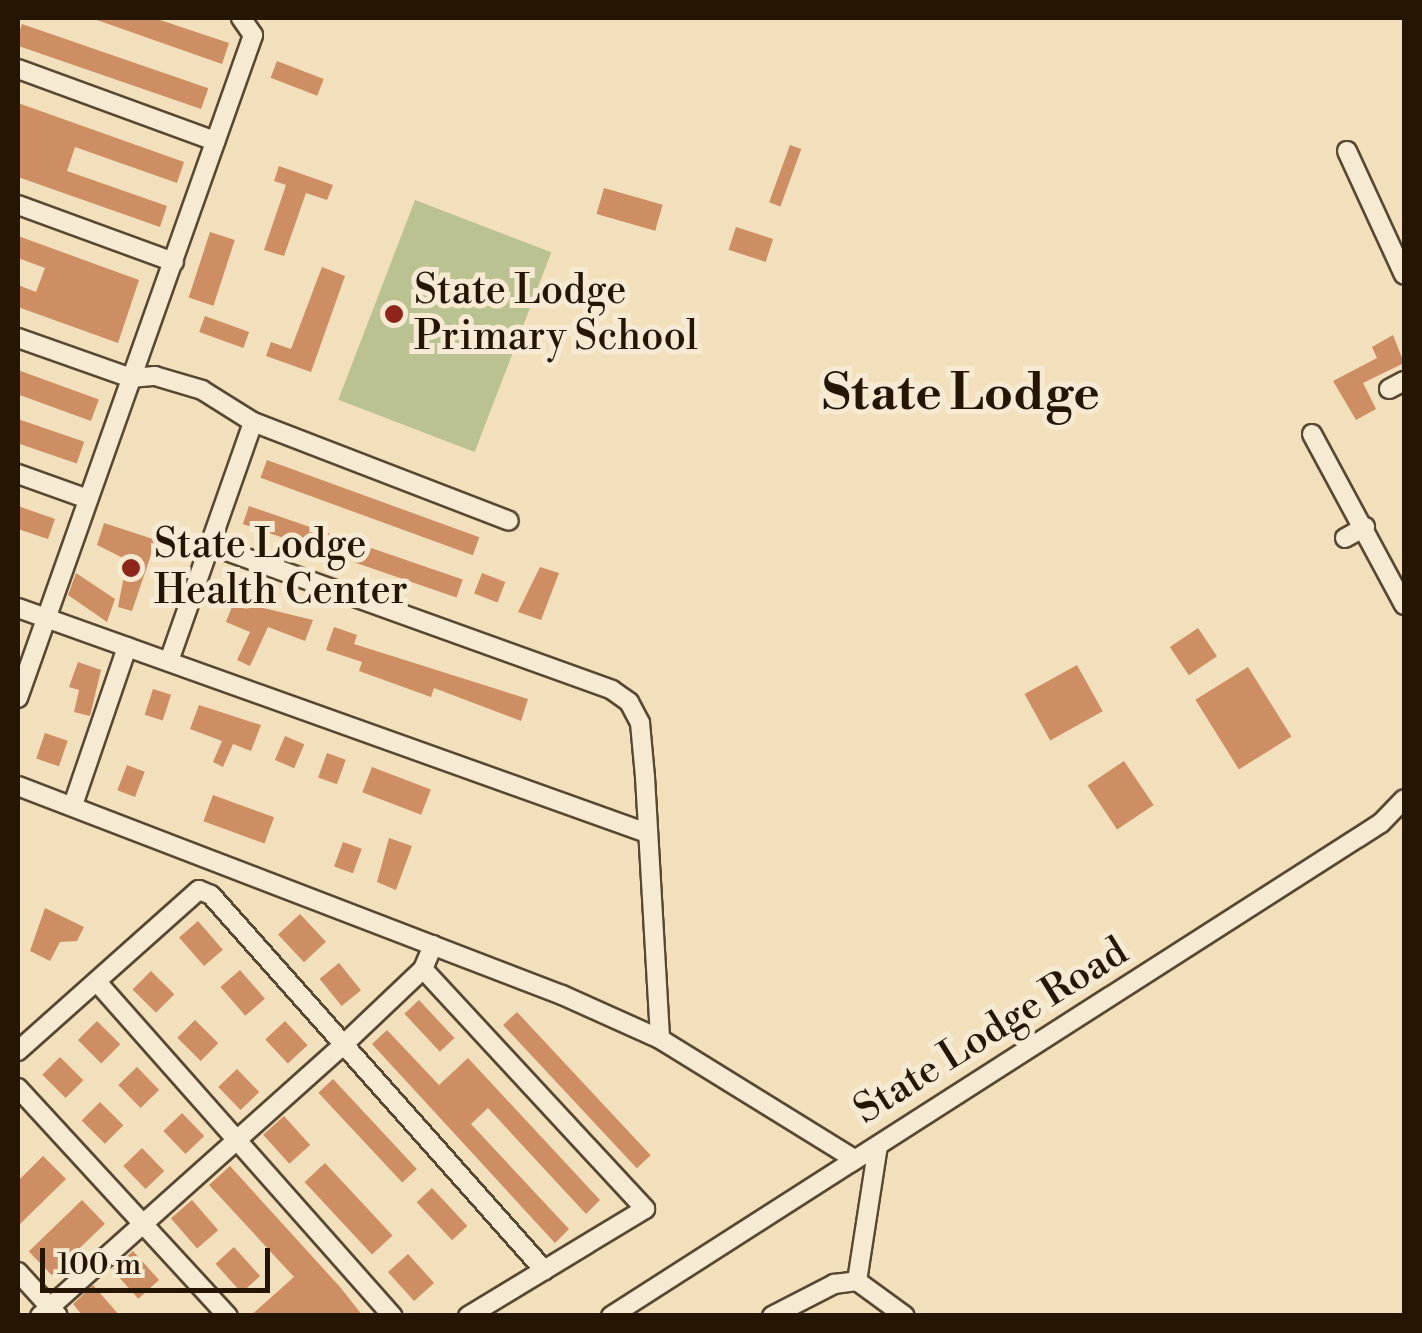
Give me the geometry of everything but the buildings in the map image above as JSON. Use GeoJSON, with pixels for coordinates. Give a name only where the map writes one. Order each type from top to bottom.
{"type":"FeatureCollection","features":[{"type":"Feature","properties":{"kind":"street"},"geometry":{"type":"LineString","coordinates":[[18,698],[254,29],[241,18]]}},
{"type":"Feature","properties":{"kind":"street"},"geometry":{"type":"LineString","coordinates":[[18,69],[215,141]]}},
{"type":"Feature","properties":{"kind":"street"},"geometry":{"type":"LineString","coordinates":[[1347,152],[1404,275]]}},
{"type":"Feature","properties":{"kind":"street"},"geometry":{"type":"LineString","coordinates":[[18,205],[174,262]]}},
{"type":"Feature","properties":{"kind":"street"},"geometry":{"type":"LineString","coordinates":[[18,338],[131,378],[155,376],[202,390],[253,422],[509,521]]}},
{"type":"Feature","properties":{"kind":"street"},"geometry":{"type":"LineString","coordinates":[[169,661],[253,422]]}},
{"type":"Feature","properties":{"kind":"street"},"geometry":{"type":"LineString","coordinates":[[1312,434],[1404,605]]}},
{"type":"Feature","properties":{"kind":"street"},"geometry":{"type":"LineString","coordinates":[[18,474],[88,499]]}},
{"type":"Feature","properties":{"kind":"street"},"geometry":{"type":"LineString","coordinates":[[1345,538],[1365,527]]}},
{"type":"Feature","properties":{"kind":"street"},"geometry":{"type":"LineString","coordinates":[[210,545],[612,690],[629,702],[640,724],[660,1040]]}},
{"type":"Feature","properties":{"kind":"street"},"geometry":{"type":"LineString","coordinates":[[18,608],[648,833]]}},
{"type":"Feature","properties":{"kind":"street"},"geometry":{"type":"LineString","coordinates":[[73,804],[127,647]]}},
{"type":"Feature","properties":{"kind":"street"},"geometry":{"type":"LineString","coordinates":[[18,786],[432,944],[660,1040],[854,1159]]}},
{"type":"Feature","properties":{"kind":"street"},"geometry":{"type":"LineString","coordinates":[[1399,806],[1404,829]]}},
{"type":"Feature","properties":{"kind":"street","name":"State Lodge Road"},"geometry":{"type":"LineString","coordinates":[[610,1316],[1399,806]]}},
{"type":"Feature","properties":{"kind":"street"},"geometry":{"type":"LineString","coordinates":[[18,1051],[199,890],[211,895],[544,1270]]}},
{"type":"Feature","properties":{"kind":"street"},"geometry":{"type":"LineString","coordinates":[[18,1272],[50,1312],[423,969],[432,944]]}},
{"type":"Feature","properties":{"kind":"street"},"geometry":{"type":"LineString","coordinates":[[423,969],[645,1209],[468,1316]]}},
{"type":"Feature","properties":{"kind":"street"},"geometry":{"type":"LineString","coordinates":[[97,982],[393,1316]]}},
{"type":"Feature","properties":{"kind":"street"},"geometry":{"type":"LineString","coordinates":[[18,1088],[228,1316]]}},
{"type":"Feature","properties":{"kind":"street"},"geometry":{"type":"LineString","coordinates":[[858,1280],[878,1146]]}},
{"type":"Feature","properties":{"kind":"street"},"geometry":{"type":"LineString","coordinates":[[772,1316],[834,1284],[858,1280],[905,1316]]}},
{"type":"Feature","properties":{"kind":"green space"},"geometry":{"type":"Polygon","coordinates":[[[415,200],[551,252],[475,452],[338,400],[415,200]]]}},
{"type":"Feature","properties":{"kind":"place","name":"State Lodge Primary School"},"geometry":{"type":"Point","coordinates":[394,314]}},
{"type":"Feature","properties":{"kind":"place","name":"State Lodge Health Center"},"geometry":{"type":"Point","coordinates":[131,568]}},
{"type":"Feature","properties":{"kind":"district","name":"State Lodge"},"geometry":{"type":"Point","coordinates":[961,395]}}]}
